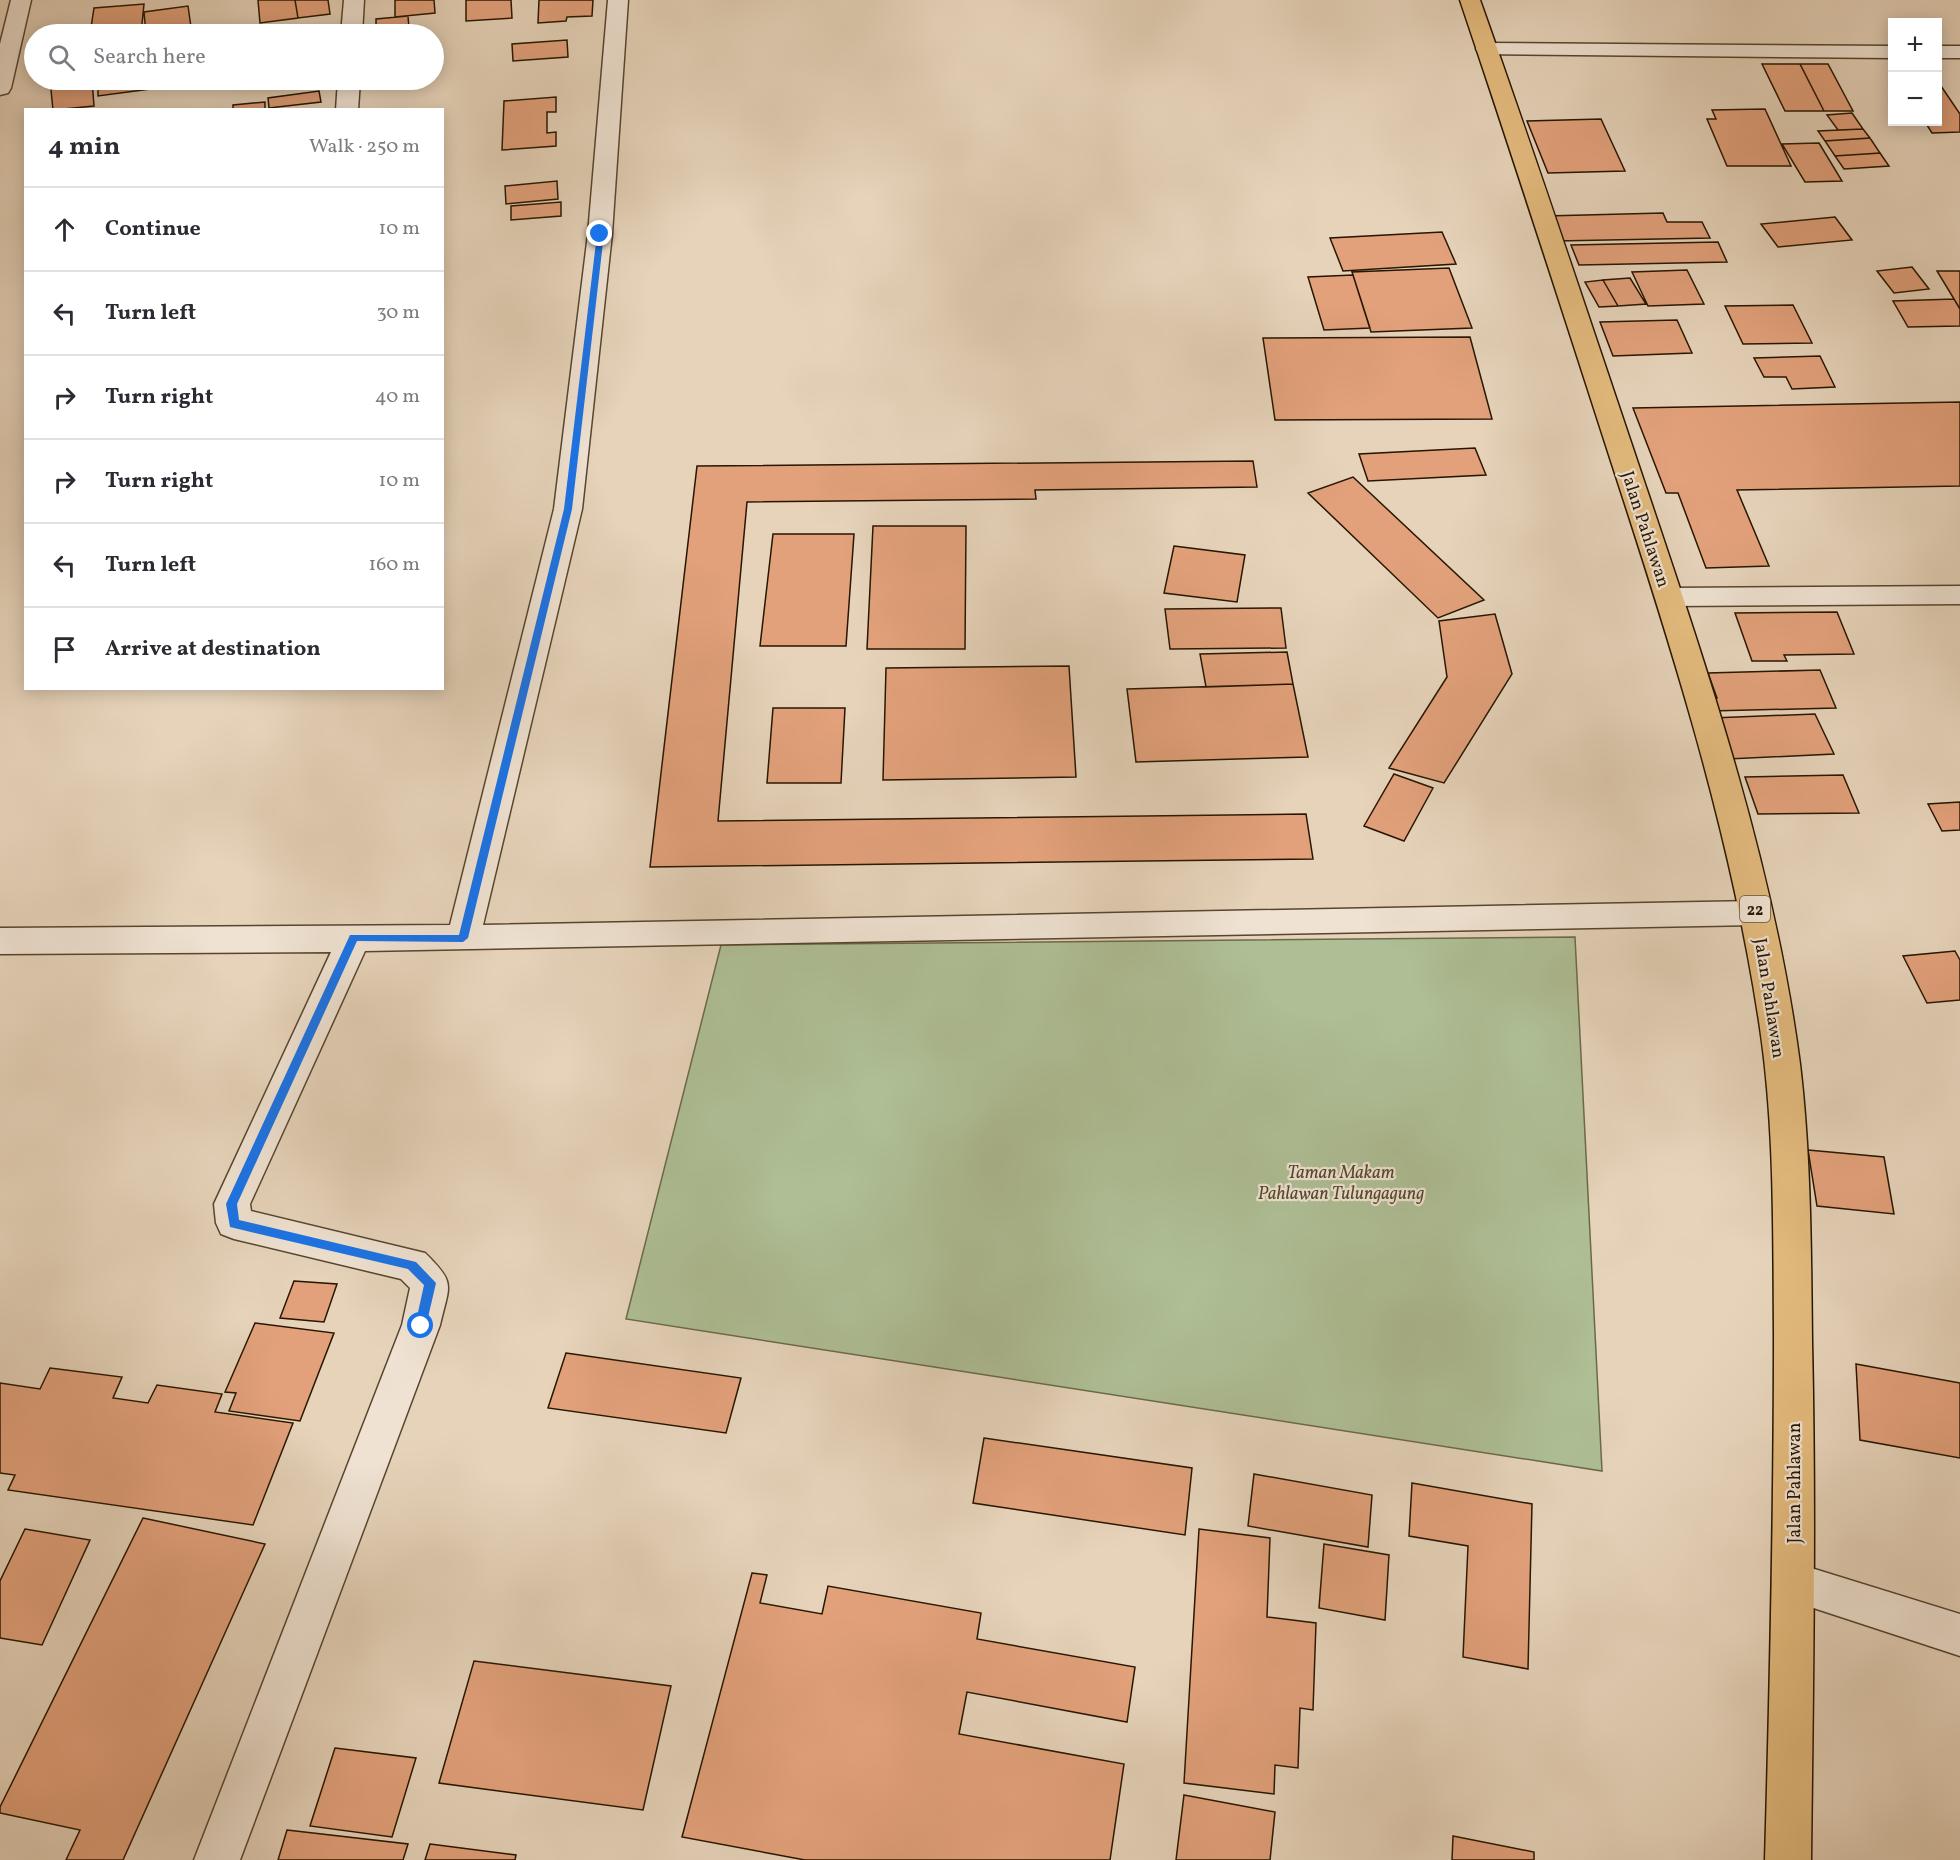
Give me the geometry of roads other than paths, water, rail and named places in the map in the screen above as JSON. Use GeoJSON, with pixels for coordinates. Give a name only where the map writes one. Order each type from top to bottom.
{"type":"FeatureCollection","features":[{"type":"Feature","properties":{"kind":"highway","name":"Jalan Pahlawan"},"geometry":{"type":"LineString","coordinates":[[1470,0],[1669,597],[1711,738],[1756,913],[1777,1031],[1791,1169],[1795,1583],[1788,1860]]}},
{"type":"Feature","properties":{"kind":"street"},"geometry":{"type":"LineString","coordinates":[[0,88],[21,0]]}},
{"type":"Feature","properties":{"kind":"street"},"geometry":{"type":"LineString","coordinates":[[353,24],[354,0]]}},
{"type":"Feature","properties":{"kind":"street"},"geometry":{"type":"LineString","coordinates":[[463,938],[568,509],[600,234],[618,0]]}},
{"type":"Feature","properties":{"kind":"street"},"geometry":{"type":"LineString","coordinates":[[1487,48],[1888,52]]}},
{"type":"Feature","properties":{"kind":"street"},"geometry":{"type":"LineString","coordinates":[[1942,52],[1960,52]]}},
{"type":"Feature","properties":{"kind":"street"},"geometry":{"type":"LineString","coordinates":[[347,108],[348,90]]}},
{"type":"Feature","properties":{"kind":"street"},"geometry":{"type":"LineString","coordinates":[[1669,597],[1960,595]]}},
{"type":"Feature","properties":{"kind":"street"},"geometry":{"type":"LineString","coordinates":[[0,941],[463,938],[1756,913]]}},
{"type":"Feature","properties":{"kind":"street"},"geometry":{"type":"LineString","coordinates":[[217,1860],[421,1326],[430,1283],[412,1265],[234,1223],[232,1204],[354,938]]}},
{"type":"Feature","properties":{"kind":"street"},"geometry":{"type":"LineString","coordinates":[[1795,1583],[1960,1635]]}},
{"type":"Feature","properties":{"kind":"park label","name":"Taman Makam Pahlawan Tulungagung"},"geometry":{"type":"Point","coordinates":[1341,1182]}}]}
